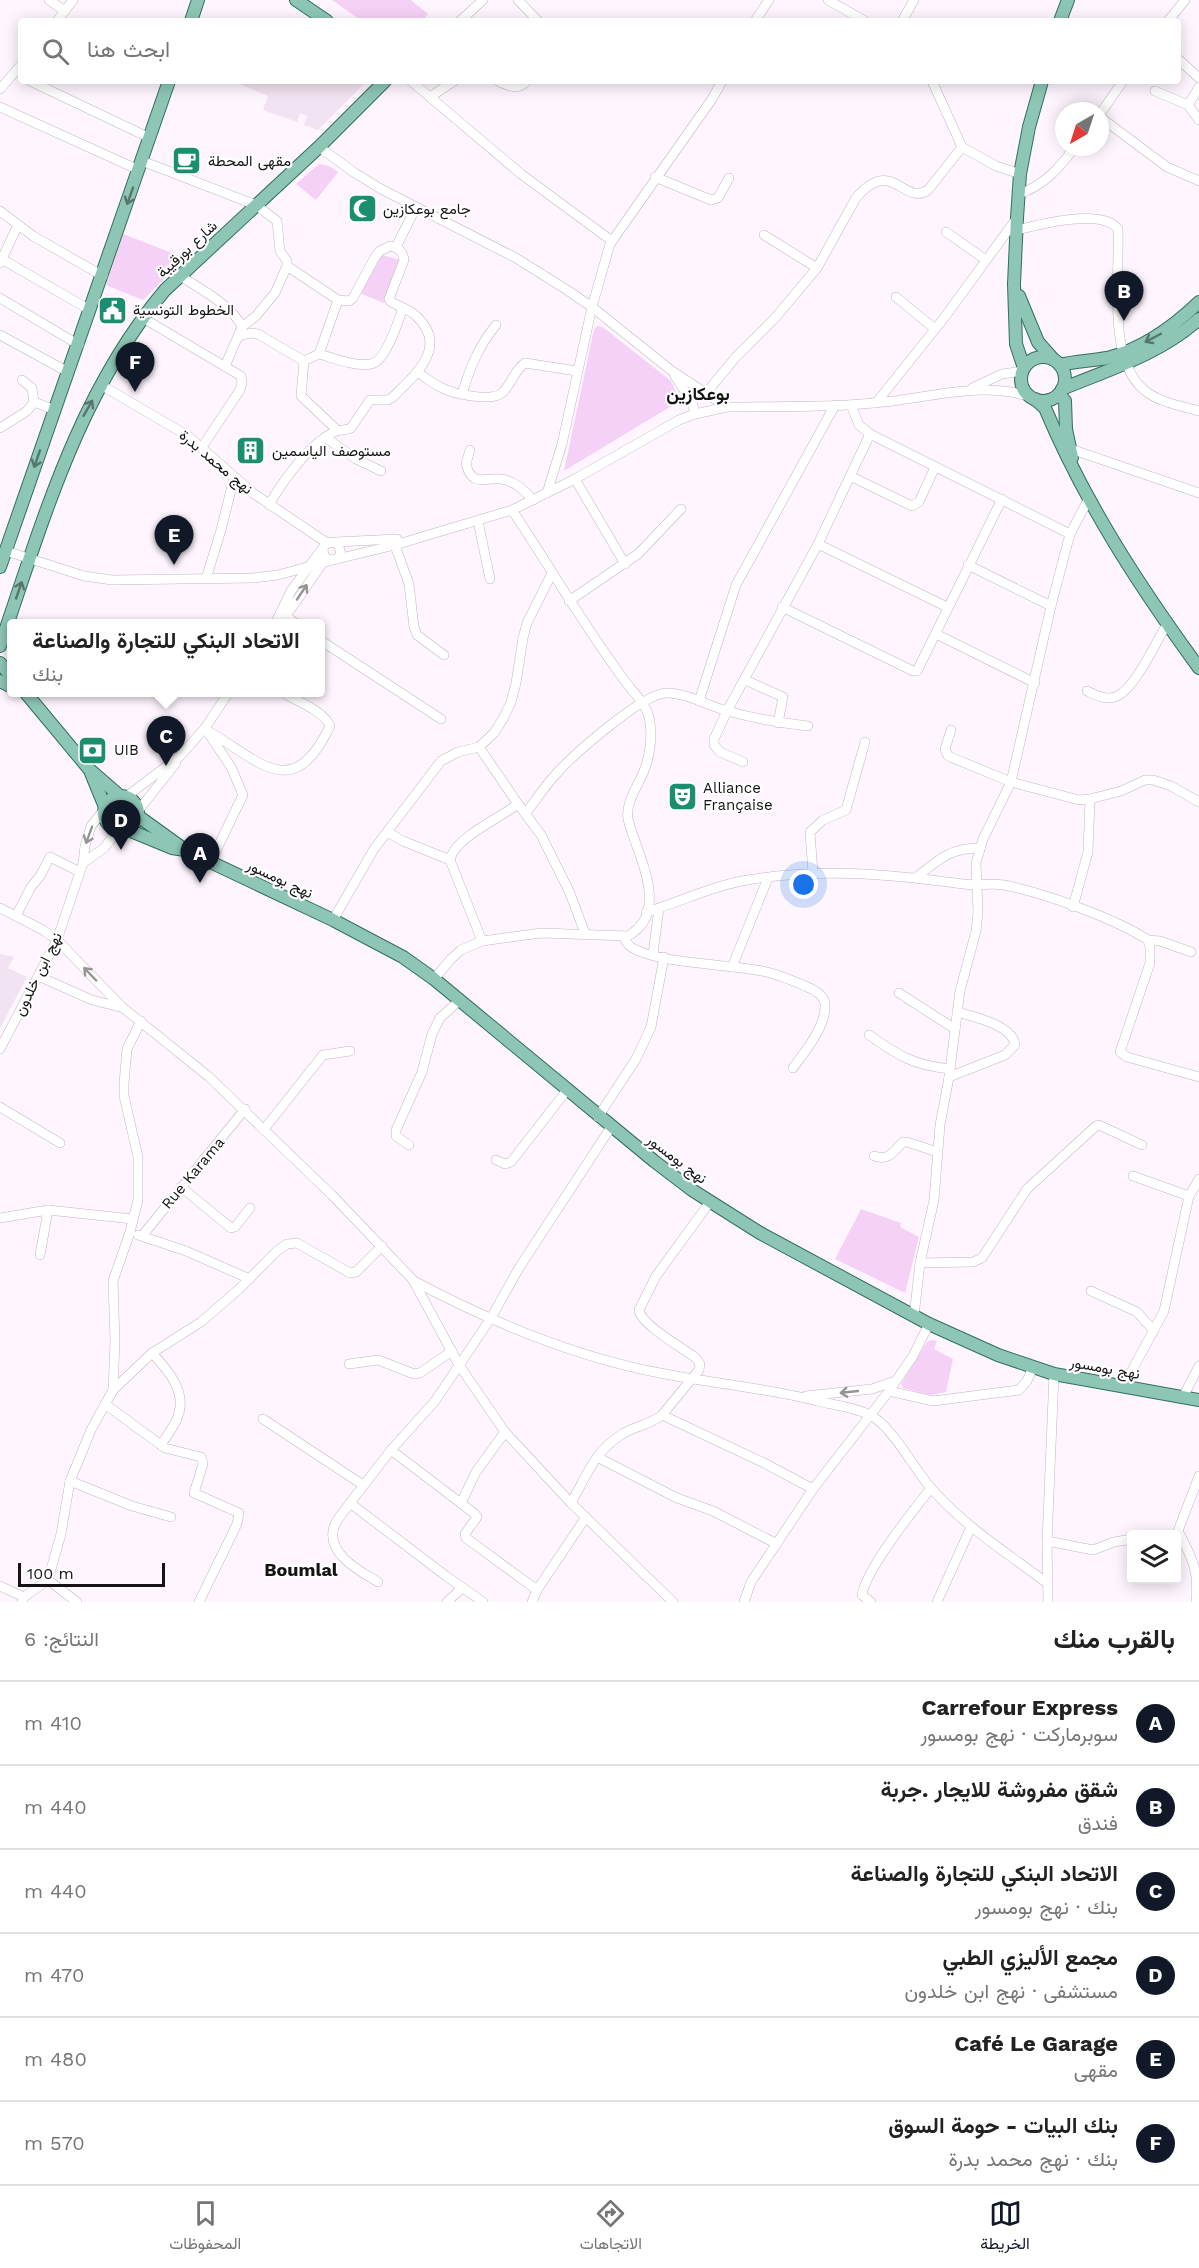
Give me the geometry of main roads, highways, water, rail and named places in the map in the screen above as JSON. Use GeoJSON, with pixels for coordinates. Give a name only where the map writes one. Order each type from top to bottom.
{"type":"FeatureCollection","features":[{"type":"Feature","properties":{"kind":"main road"},"geometry":{"type":"LineString","coordinates":[[192,18],[198,0]]}},
{"type":"Feature","properties":{"kind":"main road"},"geometry":{"type":"LineString","coordinates":[[296,0],[323,18]]}},
{"type":"Feature","properties":{"kind":"main road"},"geometry":{"type":"LineString","coordinates":[[1061,18],[1068,0]]}},
{"type":"Feature","properties":{"kind":"main road"},"geometry":{"type":"LineString","coordinates":[[0,567],[168,84]]}},
{"type":"Feature","properties":{"kind":"main road","name":"شارع بورقيبة"},"geometry":{"type":"LineString","coordinates":[[9,619],[49,500],[71,444],[102,385],[143,318],[165,290],[319,147],[382,84]]}},
{"type":"Feature","properties":{"kind":"main road"},"geometry":{"type":"LineString","coordinates":[[1041,84],[1029,127],[1020,174],[1014,284],[1016,344],[1024,369],[1023,386],[1045,408],[1066,448],[1073,471],[1088,500],[1130,570],[1199,668]]}},
{"type":"Feature","properties":{"kind":"main road"},"geometry":{"type":"LineString","coordinates":[[1014,284],[1038,342],[1064,372],[1065,381],[1061,391],[1065,401],[1066,448]]}},
{"type":"Feature","properties":{"kind":"main road"},"geometry":{"type":"LineString","coordinates":[[1033,398],[1048,400],[1125,358],[1197,306]]}},
{"type":"Feature","properties":{"kind":"main road"},"geometry":{"type":"LineString","coordinates":[[1024,369],[1034,359],[1040,357],[1056,362],[1125,358],[1173,340],[1199,319]]}},
{"type":"Feature","properties":{"kind":"main road","name":"شارع بورقيبة"},"geometry":{"type":"LineString","coordinates":[[0,646],[7,626]]}},
{"type":"Feature","properties":{"kind":"main road","name":"نهج بومسور"},"geometry":{"type":"LineString","coordinates":[[29,697],[89,769],[136,805],[138,814],[185,850]]}},
{"type":"Feature","properties":{"kind":"main road","name":"نهج بومسور"},"geometry":{"type":"LineString","coordinates":[[89,769],[105,809],[108,823],[122,830],[185,850],[333,920],[402,957],[460,1000],[598,1117],[669,1173],[760,1233],[929,1324],[998,1355],[1054,1374],[1199,1400]]}},
{"type":"Feature","properties":{"kind":"main road"},"geometry":{"type":"LineString","coordinates":[[105,809],[108,801],[123,796]]}},
{"type":"Feature","properties":{"kind":"main road"},"geometry":{"type":"LineString","coordinates":[[122,830],[136,822],[138,814]]}},
{"type":"Feature","properties":{"kind":"place","name":"مقهى المحطة"},"geometry":{"type":"Point","coordinates":[187,161]}},
{"type":"Feature","properties":{"kind":"place","name":"جامع بوعكازين"},"geometry":{"type":"Point","coordinates":[362,209]}},
{"type":"Feature","properties":{"kind":"place","name":"الخطوط التونسية"},"geometry":{"type":"Point","coordinates":[112,310]}},
{"type":"Feature","properties":{"kind":"place","name":"شقق مفروشة للايجار .جربة"},"geometry":{"type":"Point","coordinates":[1124,321]}},
{"type":"Feature","properties":{"kind":"place","name":"بنك البيات - حومة السوق"},"geometry":{"type":"Point","coordinates":[135,392]}},
{"type":"Feature","properties":{"kind":"place","name":"مستوصف الياسمين"},"geometry":{"type":"Point","coordinates":[251,451]}},
{"type":"Feature","properties":{"kind":"place","name":"Café Le Garage"},"geometry":{"type":"Point","coordinates":[174,565]}},
{"type":"Feature","properties":{"kind":"place","name":"UIB"},"geometry":{"type":"Point","coordinates":[93,750]}},
{"type":"Feature","properties":{"kind":"place","name":"الاتحاد البنكي للتجارة والصناعة"},"geometry":{"type":"Point","coordinates":[166,766]}},
{"type":"Feature","properties":{"kind":"place","name":"Alliance Française"},"geometry":{"type":"Point","coordinates":[682,797]}},
{"type":"Feature","properties":{"kind":"place","name":"مجمع الأليزي الطبي"},"geometry":{"type":"Point","coordinates":[121,850]}},
{"type":"Feature","properties":{"kind":"place","name":"Carrefour Express"},"geometry":{"type":"Point","coordinates":[200,883]}},
{"type":"Feature","properties":{"kind":"district","name":"بوعكازين"},"geometry":{"type":"Point","coordinates":[698,394]}},
{"type":"Feature","properties":{"kind":"district","name":"Boumlal"},"geometry":{"type":"Point","coordinates":[301,1570]}}]}
